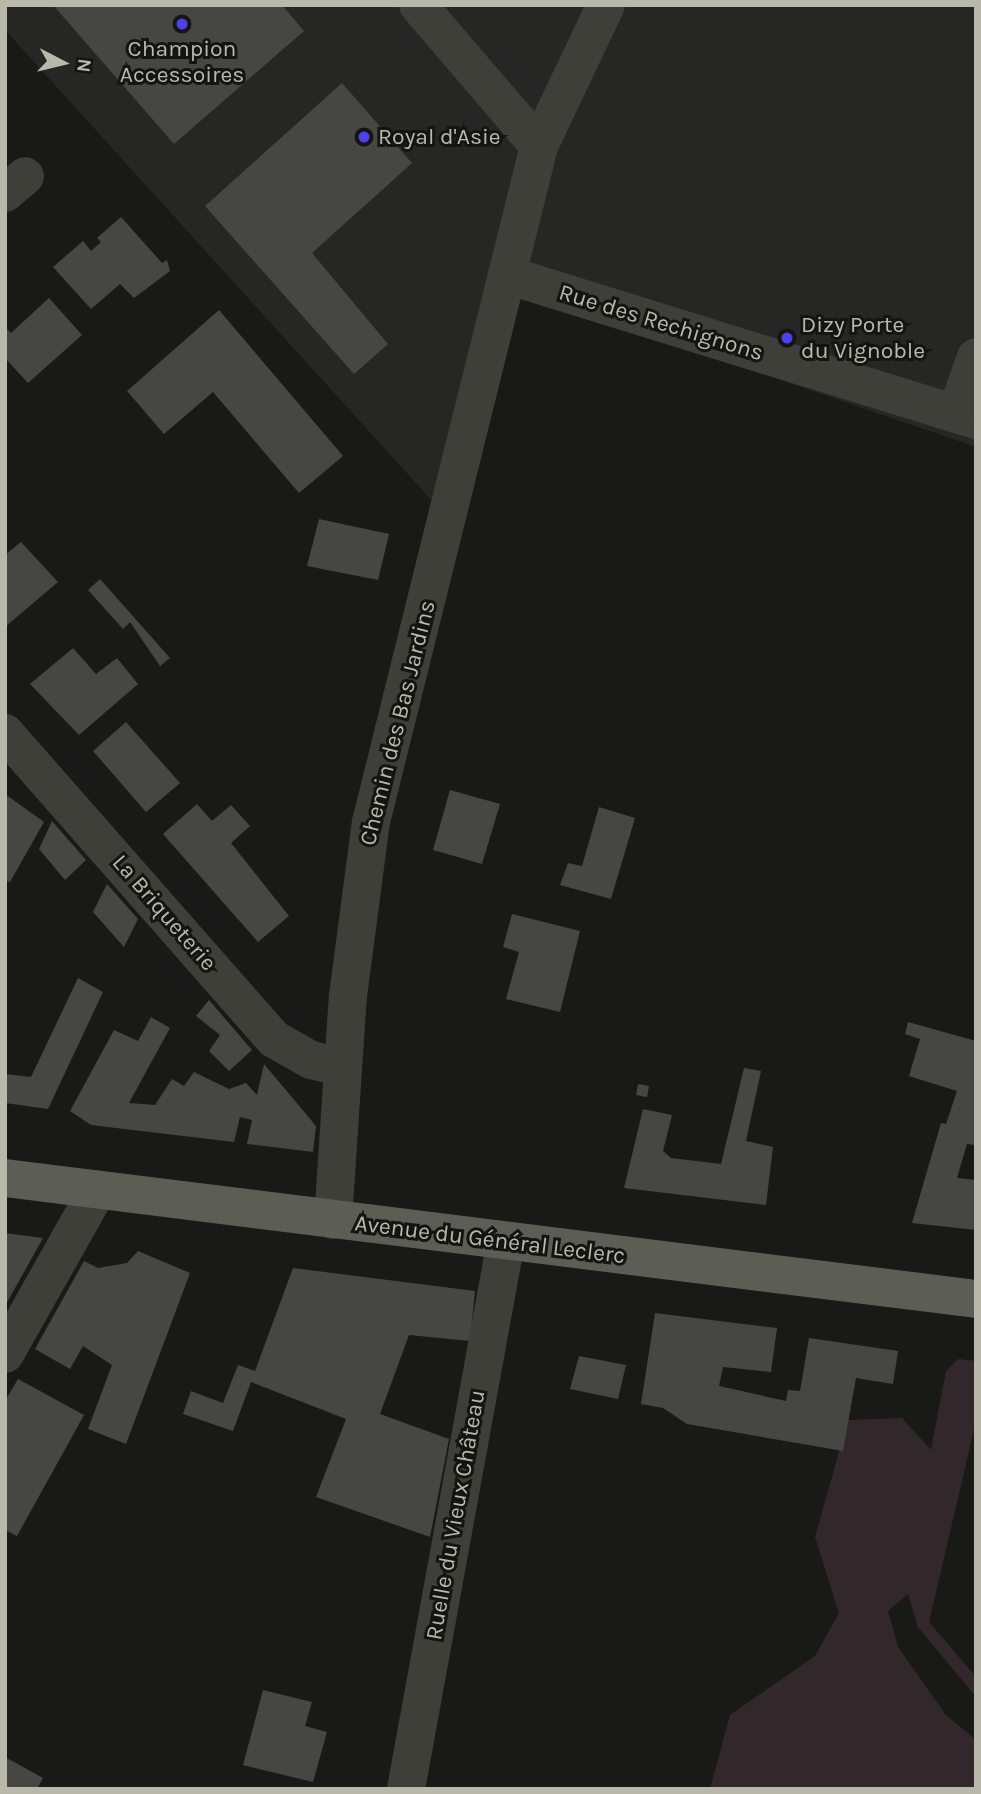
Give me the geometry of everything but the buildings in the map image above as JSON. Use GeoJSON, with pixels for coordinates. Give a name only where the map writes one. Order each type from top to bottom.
{"type":"FeatureCollection","features":[{"type":"Feature","properties":{"kind":"main road","name":"Avenue du Général Leclerc"},"geometry":{"type":"LineString","coordinates":[[5,1178],[976,1299]]}},
{"type":"Feature","properties":{"kind":"street"},"geometry":{"type":"LineString","coordinates":[[418,5],[539,146]]}},
{"type":"Feature","properties":{"kind":"street","name":"Chemin des Bas Jardins"},"geometry":{"type":"LineString","coordinates":[[333,1220],[342,1067],[371,822],[539,146],[606,5]]}},
{"type":"Feature","properties":{"kind":"street","name":"Rue des Rechignons"},"geometry":{"type":"LineString","coordinates":[[507,275],[966,417]]}},
{"type":"Feature","properties":{"kind":"street"},"geometry":{"type":"LineString","coordinates":[[966,417],[976,357]]}},
{"type":"Feature","properties":{"kind":"street","name":"La Briqueterie"},"geometry":{"type":"LineString","coordinates":[[5,733],[274,1039],[311,1060],[342,1067]]}},
{"type":"Feature","properties":{"kind":"street"},"geometry":{"type":"LineString","coordinates":[[5,1354],[97,1189]]}},
{"type":"Feature","properties":{"kind":"street","name":"Ruelle du Vieux Château"},"geometry":{"type":"LineString","coordinates":[[406,1789],[506,1241]]}},
{"type":"Feature","properties":{"kind":"shaded area"},"geometry":{"type":"Polygon","coordinates":[[[5,5],[976,5],[976,447],[516,289],[453,524],[5,30],[5,5]]]}},
{"type":"Feature","properties":{"kind":"shaded area"},"geometry":{"type":"Polygon","coordinates":[[[958,1359],[976,1361],[976,1421],[929,1622],[976,1677],[976,1697],[918,1627],[908,1594],[888,1611],[898,1647],[946,1715],[976,1740],[976,1789],[710,1789],[730,1715],[815,1656],[839,1613],[815,1537],[848,1420],[902,1418],[931,1450],[946,1371],[958,1359]]]}},
{"type":"Feature","properties":{"kind":"place","name":"Champion Accessoires"},"geometry":{"type":"Point","coordinates":[182,24]}},
{"type":"Feature","properties":{"kind":"place","name":"Royal d'Asie"},"geometry":{"type":"Point","coordinates":[364,137]}},
{"type":"Feature","properties":{"kind":"place","name":"Dizy Porte du Vignoble"},"geometry":{"type":"Point","coordinates":[787,338]}}]}
